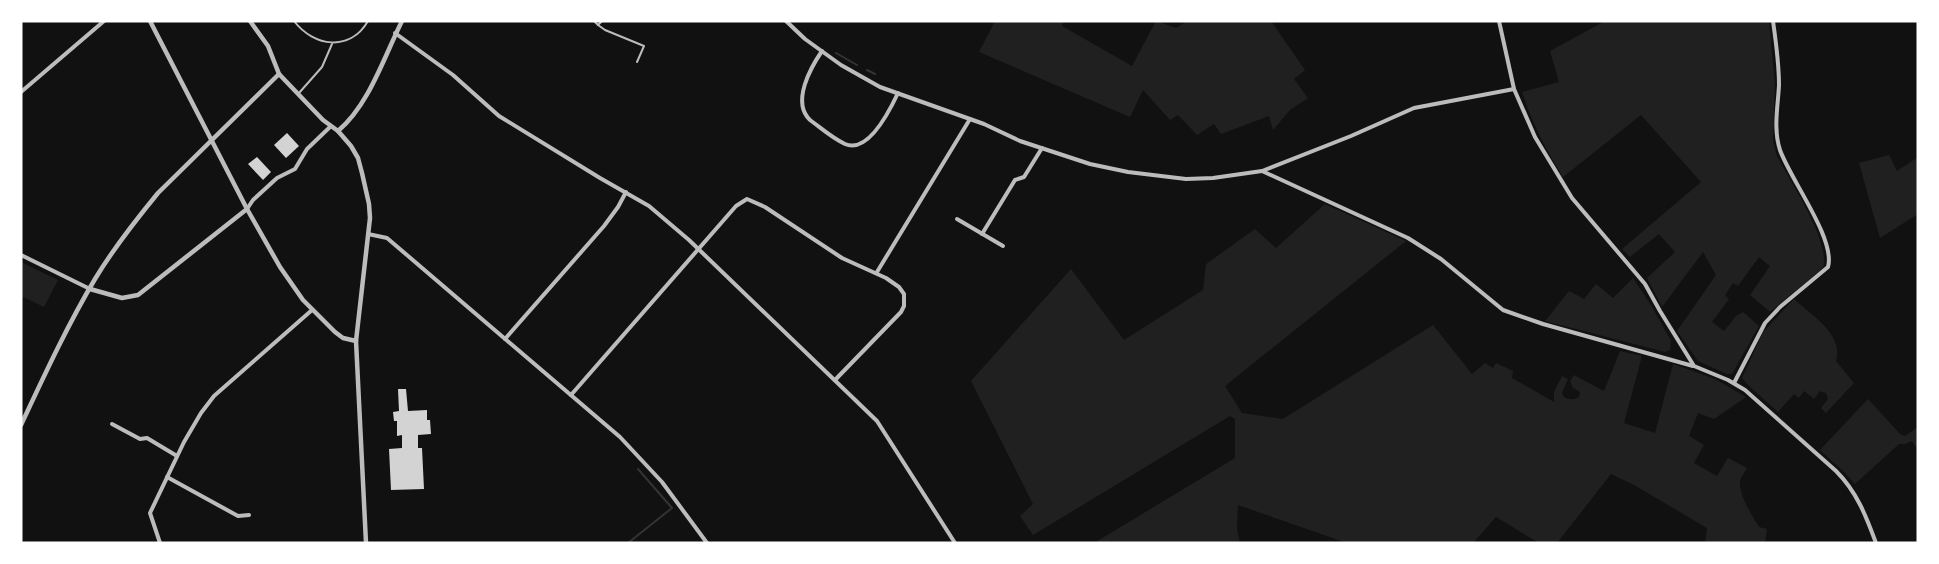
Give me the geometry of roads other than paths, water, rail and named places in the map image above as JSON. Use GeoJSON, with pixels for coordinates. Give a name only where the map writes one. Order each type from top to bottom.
{"type":"FeatureCollection","features":[{"type":"Feature","properties":{"kind":"street"},"geometry":{"type":"LineString","coordinates":[[21,92],[104,21]]}},
{"type":"Feature","properties":{"kind":"street"},"geometry":{"type":"LineString","coordinates":[[150,21],[247,209],[280,267],[312,310],[343,338],[356,340]]}},
{"type":"Feature","properties":{"kind":"street"},"geometry":{"type":"LineString","coordinates":[[250,21],[268,46],[279,74],[330,127],[338,131],[358,158],[369,204],[368,234],[356,340],[366,543]]}},
{"type":"Feature","properties":{"kind":"street"},"geometry":{"type":"LineString","coordinates":[[338,131],[353,117],[362,103],[402,21]]}},
{"type":"Feature","properties":{"kind":"street"},"geometry":{"type":"LineString","coordinates":[[786,21],[841,65],[880,87],[970,119],[1020,141],[1090,164],[1186,179],[1213,178],[1262,171],[1352,136],[1414,108],[1514,90]]}},
{"type":"Feature","properties":{"kind":"street"},"geometry":{"type":"LineString","coordinates":[[1499,21],[1514,90],[1548,161],[1572,198],[1645,284],[1694,366]]}},
{"type":"Feature","properties":{"kind":"street"},"geometry":{"type":"LineString","coordinates":[[1734,383],[1765,323],[1780,307],[1828,267],[1829,262],[1828,250],[1819,225],[1779,147],[1776,122],[1779,71],[1773,21]]}},
{"type":"Feature","properties":{"kind":"street"},"geometry":{"type":"LineString","coordinates":[[395,33],[453,75],[499,116],[650,206],[698,249],[877,421],[955,543]]}},
{"type":"Feature","properties":{"kind":"street"},"geometry":{"type":"LineString","coordinates":[[822,51],[804,83],[804,110],[810,120],[845,144],[853,146],[870,138],[893,105],[898,93]]}},
{"type":"Feature","properties":{"kind":"street"},"geometry":{"type":"LineString","coordinates":[[21,424],[53,357],[110,255],[158,193],[279,74]]}},
{"type":"Feature","properties":{"kind":"street"},"geometry":{"type":"LineString","coordinates":[[877,272],[970,119]]}},
{"type":"Feature","properties":{"kind":"street"},"geometry":{"type":"LineString","coordinates":[[21,255],[90,289],[122,298],[143,292],[247,209],[253,200],[277,178],[295,169],[307,149],[330,127]]}},
{"type":"Feature","properties":{"kind":"street"},"geometry":{"type":"LineString","coordinates":[[982,234],[1015,180],[1024,177],[1042,148]]}},
{"type":"Feature","properties":{"kind":"street"},"geometry":{"type":"LineString","coordinates":[[1262,171],[1408,238],[1441,260],[1503,310],[1543,324],[1694,366],[1734,383],[1745,390],[1846,481],[1858,499],[1876,543]]}},
{"type":"Feature","properties":{"kind":"street"},"geometry":{"type":"LineString","coordinates":[[506,339],[604,226],[626,192]]}},
{"type":"Feature","properties":{"kind":"street"},"geometry":{"type":"LineString","coordinates":[[571,395],[736,206],[747,199],[765,207],[842,258],[877,272],[899,287],[904,294],[904,306],[835,380]]}},
{"type":"Feature","properties":{"kind":"street"},"geometry":{"type":"LineString","coordinates":[[957,219],[1003,246]]}},
{"type":"Feature","properties":{"kind":"street"},"geometry":{"type":"LineString","coordinates":[[368,234],[387,238],[640,456],[707,543]]}},
{"type":"Feature","properties":{"kind":"street"},"geometry":{"type":"LineString","coordinates":[[160,543],[150,513],[177,456],[201,413],[214,396],[312,310]]}},
{"type":"Feature","properties":{"kind":"street"},"geometry":{"type":"LineString","coordinates":[[112,424],[140,439],[147,438],[177,456]]}},
{"type":"Feature","properties":{"kind":"street"},"geometry":{"type":"LineString","coordinates":[[167,477],[238,516],[249,515]]}},
{"type":"Feature","properties":{"kind":"lane"},"geometry":{"type":"LineString","coordinates":[[294,21],[301,30],[318,40],[332,42],[345,42],[351,39],[368,21]]}},
{"type":"Feature","properties":{"kind":"lane"},"geometry":{"type":"LineString","coordinates":[[594,21],[605,30],[644,46],[637,62]]}},
{"type":"Feature","properties":{"kind":"lane"},"geometry":{"type":"LineString","coordinates":[[598,25],[602,21]]}},
{"type":"Feature","properties":{"kind":"lane"},"geometry":{"type":"LineString","coordinates":[[299,93],[322,67],[332,42]]}},
{"type":"Feature","properties":{"kind":"waterway"},"geometry":{"type":"LineString","coordinates":[[836,53],[857,65]]}},
{"type":"Feature","properties":{"kind":"waterway"},"geometry":{"type":"LineString","coordinates":[[867,70],[875,74]]}},
{"type":"Feature","properties":{"kind":"waterway"},"geometry":{"type":"LineString","coordinates":[[628,543],[672,508],[638,469]]}}]}
